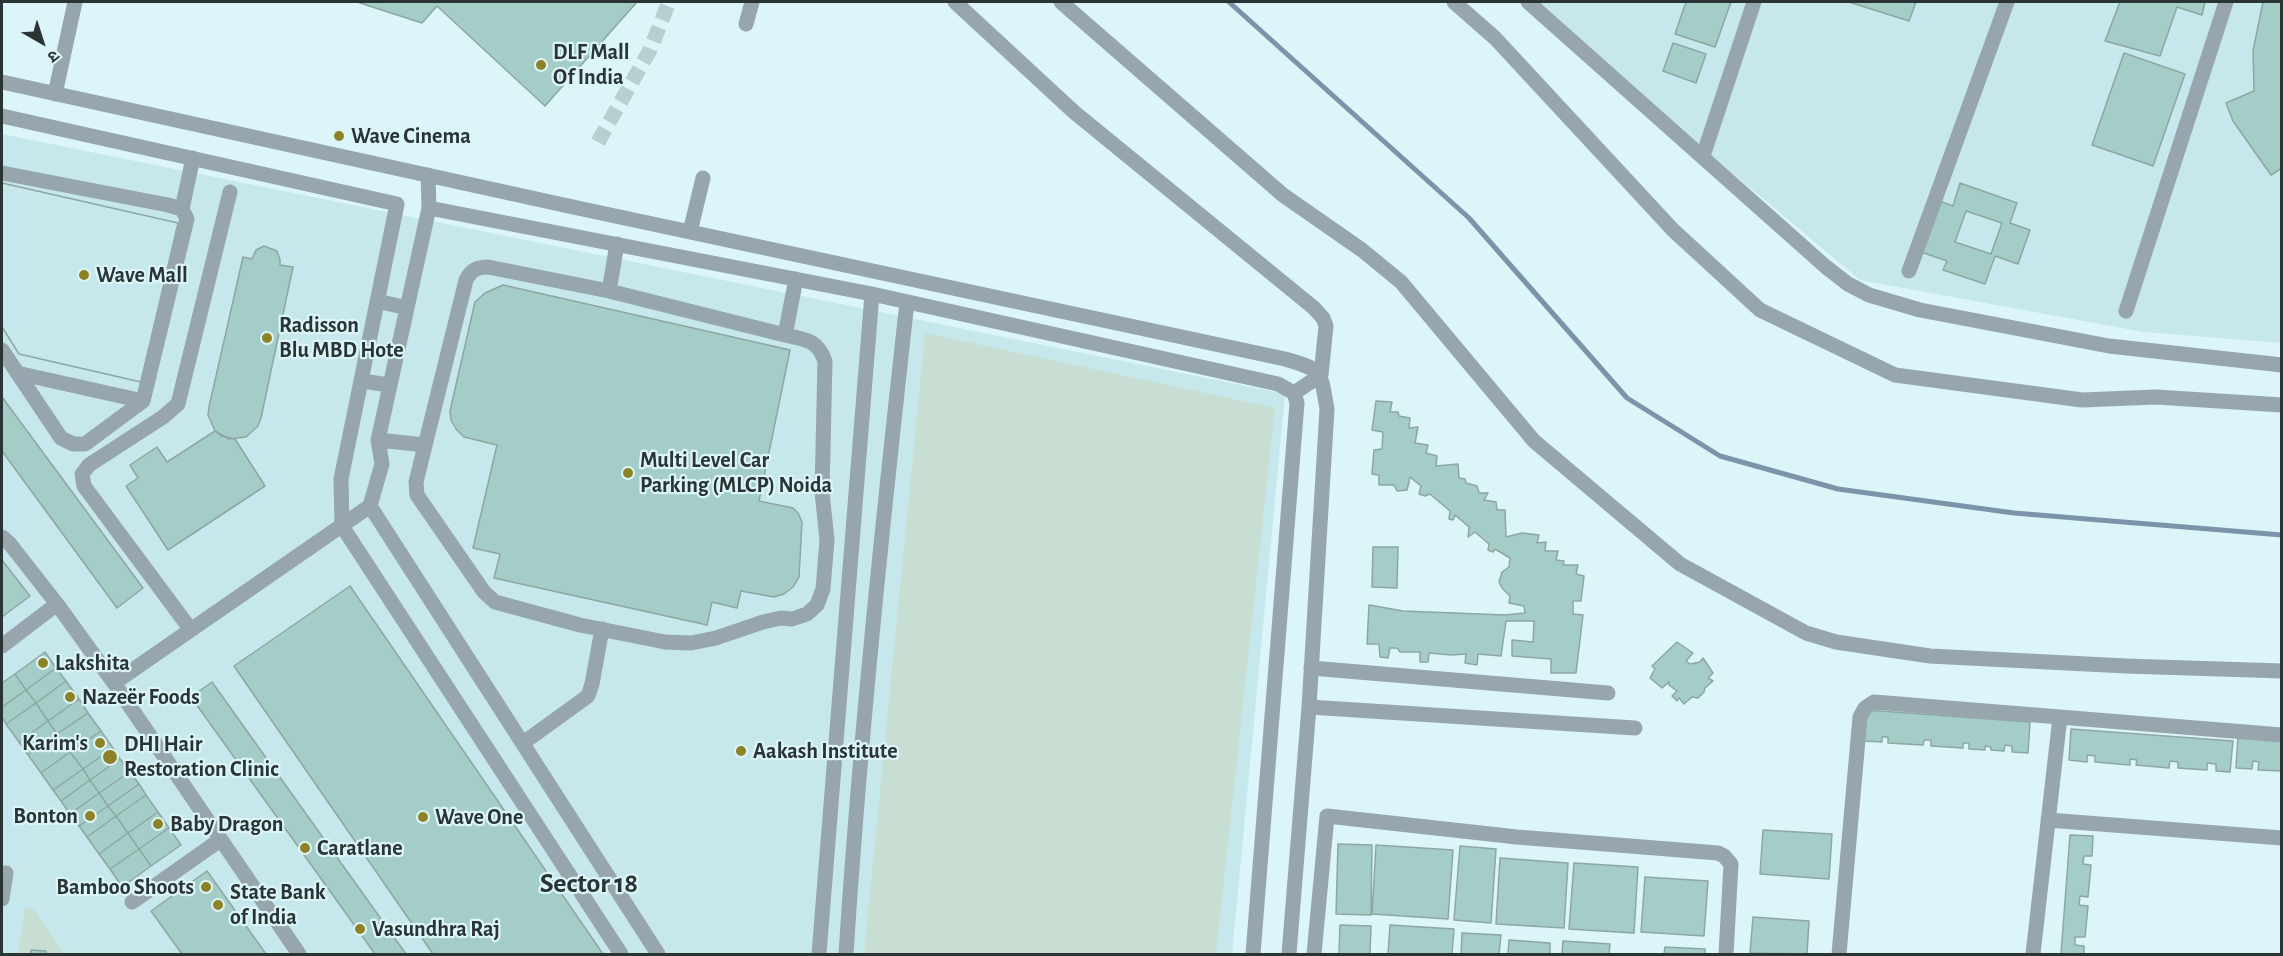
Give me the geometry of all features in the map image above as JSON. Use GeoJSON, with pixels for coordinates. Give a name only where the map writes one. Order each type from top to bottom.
{"type":"FeatureCollection","features":[{"type":"Feature","properties":{"kind":"street"},"geometry":{"type":"LineString","coordinates":[[55,94],[75,2]]}},
{"type":"Feature","properties":{"kind":"street"},"geometry":{"type":"LineString","coordinates":[[746,24],[752,2]]}},
{"type":"Feature","properties":{"kind":"street"},"geometry":{"type":"LineString","coordinates":[[955,2],[1074,112],[1314,308],[1323,318],[1326,326],[1321,375],[1327,410],[1309,706],[1289,954]]}},
{"type":"Feature","properties":{"kind":"street"},"geometry":{"type":"LineString","coordinates":[[1061,2],[1283,195],[1362,250],[1401,282],[1534,441],[1680,564],[1806,633],[1836,642],[1930,656],[2282,671]]}},
{"type":"Feature","properties":{"kind":"street"},"geometry":{"type":"LineString","coordinates":[[1454,2],[1495,38],[1673,230],[1760,310],[1895,375],[2082,400],[2156,397],[2282,405]]}},
{"type":"Feature","properties":{"kind":"street"},"geometry":{"type":"LineString","coordinates":[[1528,2],[1848,285],[1869,295],[1920,310],[2109,346],[2282,365]]}},
{"type":"Feature","properties":{"kind":"street"},"geometry":{"type":"LineString","coordinates":[[1703,156],[1754,2]]}},
{"type":"Feature","properties":{"kind":"street"},"geometry":{"type":"LineString","coordinates":[[1909,271],[2007,2]]}},
{"type":"Feature","properties":{"kind":"street"},"geometry":{"type":"LineString","coordinates":[[2126,311],[2226,2]]}},
{"type":"Feature","properties":{"kind":"street"},"geometry":{"type":"LineString","coordinates":[[2,82],[1285,359],[1315,369],[1321,375]]}},
{"type":"Feature","properties":{"kind":"street"},"geometry":{"type":"LineString","coordinates":[[2,116],[397,204],[341,479],[342,526],[621,954]]}},
{"type":"Feature","properties":{"kind":"street"},"geometry":{"type":"LineString","coordinates":[[2,350],[62,438],[73,444],[85,444],[143,401],[187,219],[182,209],[193,158]]}},
{"type":"Feature","properties":{"kind":"street"},"geometry":{"type":"LineString","coordinates":[[2,172],[182,209]]}},
{"type":"Feature","properties":{"kind":"street"},"geometry":{"type":"LineString","coordinates":[[114,684],[370,506],[382,464],[378,440],[429,208],[428,175]]}},
{"type":"Feature","properties":{"kind":"street"},"geometry":{"type":"LineString","coordinates":[[690,232],[703,178]]}},
{"type":"Feature","properties":{"kind":"street"},"geometry":{"type":"LineString","coordinates":[[191,630],[84,486],[82,474],[89,465],[164,417],[178,404],[230,192]]}},
{"type":"Feature","properties":{"kind":"street"},"geometry":{"type":"LineString","coordinates":[[429,208],[872,294],[1278,384],[1294,393],[1297,403],[1253,954]]}},
{"type":"Feature","properties":{"kind":"street"},"geometry":{"type":"LineString","coordinates":[[609,291],[617,244]]}},
{"type":"Feature","properties":{"kind":"street"},"geometry":{"type":"LineString","coordinates":[[479,267],[488,267],[609,291],[810,341],[820,348],[825,361],[822,492],[827,540],[823,589],[816,605],[807,614],[792,619],[781,618],[763,622],[716,638],[691,643],[665,642],[602,629],[495,602],[484,592],[417,495],[416,482],[466,279],[470,272],[479,267]]}},
{"type":"Feature","properties":{"kind":"street"},"geometry":{"type":"LineString","coordinates":[[785,335],[796,279]]}},
{"type":"Feature","properties":{"kind":"street"},"geometry":{"type":"LineString","coordinates":[[819,954],[872,294]]}},
{"type":"Feature","properties":{"kind":"street"},"geometry":{"type":"LineString","coordinates":[[377,301],[407,308]]}},
{"type":"Feature","properties":{"kind":"street"},"geometry":{"type":"LineString","coordinates":[[846,954],[877,573],[907,302]]}},
{"type":"Feature","properties":{"kind":"street"},"geometry":{"type":"LineString","coordinates":[[17,373],[143,401]]}},
{"type":"Feature","properties":{"kind":"street"},"geometry":{"type":"LineString","coordinates":[[1294,393],[1321,375]]}},
{"type":"Feature","properties":{"kind":"street"},"geometry":{"type":"LineString","coordinates":[[361,381],[390,385]]}},
{"type":"Feature","properties":{"kind":"street"},"geometry":{"type":"LineString","coordinates":[[378,440],[425,445]]}},
{"type":"Feature","properties":{"kind":"street"},"geometry":{"type":"LineString","coordinates":[[370,506],[658,954]]}},
{"type":"Feature","properties":{"kind":"street"},"geometry":{"type":"LineString","coordinates":[[2,537],[57,604],[114,684],[298,954]]}},
{"type":"Feature","properties":{"kind":"street"},"geometry":{"type":"LineString","coordinates":[[2,646],[57,604]]}},
{"type":"Feature","properties":{"kind":"street"},"geometry":{"type":"LineString","coordinates":[[523,744],[588,696],[602,629]]}},
{"type":"Feature","properties":{"kind":"street"},"geometry":{"type":"LineString","coordinates":[[1311,668],[1608,693]]}},
{"type":"Feature","properties":{"kind":"street"},"geometry":{"type":"LineString","coordinates":[[1839,954],[1860,717],[1865,708],[1874,702],[2282,735]]}},
{"type":"Feature","properties":{"kind":"street"},"geometry":{"type":"LineString","coordinates":[[1309,706],[1635,728]]}},
{"type":"Feature","properties":{"kind":"street"},"geometry":{"type":"LineString","coordinates":[[2033,954],[2060,717]]}},
{"type":"Feature","properties":{"kind":"street"},"geometry":{"type":"LineString","coordinates":[[1314,954],[1327,816],[1516,837],[1718,853],[1731,864],[1726,954]]}},
{"type":"Feature","properties":{"kind":"street"},"geometry":{"type":"LineString","coordinates":[[2048,820],[2282,838]]}},
{"type":"Feature","properties":{"kind":"street"},"geometry":{"type":"LineString","coordinates":[[132,902],[220,840]]}},
{"type":"Feature","properties":{"kind":"street"},"geometry":{"type":"LineString","coordinates":[[2,899],[9,870]]}},
{"type":"Feature","properties":{"kind":"shaded area"},"geometry":{"type":"Polygon","coordinates":[[[1537,2],[2281,2],[2281,343],[2144,332],[1860,280],[1692,139],[1537,2]]]}},
{"type":"Feature","properties":{"kind":"shaded area"},"geometry":{"type":"Polygon","coordinates":[[[2,134],[1285,394],[1232,954],[2,954],[2,134]]]}},
{"type":"Feature","properties":{"kind":"green space"},"geometry":{"type":"Polygon","coordinates":[[[925,333],[1275,408],[1216,954],[864,954],[925,333]]]}},
{"type":"Feature","properties":{"kind":"green space"},"geometry":{"type":"Polygon","coordinates":[[[25,908],[33,909],[65,954],[18,954],[25,908]]]}},
{"type":"Feature","properties":{"kind":"building","name":"DLF Mall Of India"},"geometry":{"type":"Polygon","coordinates":[[[357,2],[637,2],[545,106],[437,6],[422,23],[357,2]]]}},
{"type":"Feature","properties":{"kind":"building"},"geometry":{"type":"Polygon","coordinates":[[[1686,2],[1731,2],[1715,47],[1675,34],[1686,2]]]}},
{"type":"Feature","properties":{"kind":"building"},"geometry":{"type":"Polygon","coordinates":[[[1849,2],[1916,2],[1909,21],[1849,2]]]}},
{"type":"Feature","properties":{"kind":"building"},"geometry":{"type":"Polygon","coordinates":[[[2120,2],[2205,2],[2202,15],[2177,7],[2160,56],[2105,41],[2120,2]]]}},
{"type":"Feature","properties":{"kind":"building"},"geometry":{"type":"Polygon","coordinates":[[[2263,2],[2282,2],[2282,168],[2271,175],[2233,121],[2226,103],[2254,91],[2253,51],[2263,2]]]}},
{"type":"Feature","properties":{"kind":"building"},"geometry":{"type":"Polygon","coordinates":[[[1673,43],[1706,54],[1696,83],[1663,71],[1673,43]]]}},
{"type":"Feature","properties":{"kind":"building"},"geometry":{"type":"Polygon","coordinates":[[[2124,53],[2185,74],[2153,166],[2092,145],[2124,53]]]}},
{"type":"Feature","properties":{"kind":"building","name":"Wave Mall"},"geometry":{"type":"Polygon","coordinates":[[[2,183],[178,223],[141,382],[19,354],[2,327],[2,183]]]}},
{"type":"Feature","properties":{"kind":"building","name":"Wave Mall"},"geometry":{"type":"Polygon","coordinates":[[[2,183],[178,223],[141,382],[19,354],[2,327],[2,183]]]}},
{"type":"Feature","properties":{"kind":"building"},"geometry":{"type":"Polygon","coordinates":[[[1960,183],[2017,203],[2010,223],[2030,230],[2018,264],[1995,256],[1985,284],[1943,270],[1947,261],[1921,252],[1939,201],[1953,206],[1960,183]],[[1966,211],[1955,242],[1991,254],[2002,223],[1966,211]]]}},
{"type":"Feature","properties":{"kind":"building"},"geometry":{"type":"Polygon","coordinates":[[[264,246],[277,251],[280,265],[293,267],[261,418],[258,426],[246,437],[229,439],[215,431],[208,415],[209,407],[243,257],[252,259],[256,250],[264,246]]]}},
{"type":"Feature","properties":{"kind":"building","name":"Multi Level Car Parking (MLCP) Noida"},"geometry":{"type":"Polygon","coordinates":[[[503,285],[790,350],[759,501],[793,508],[802,522],[799,577],[793,587],[784,594],[774,597],[741,591],[737,608],[712,602],[707,625],[494,578],[500,554],[473,548],[497,445],[464,437],[451,420],[450,411],[475,302],[485,293],[503,285]]]}},
{"type":"Feature","properties":{"kind":"building"},"geometry":{"type":"Polygon","coordinates":[[[2,397],[143,588],[117,608],[2,451],[2,397]]]}},
{"type":"Feature","properties":{"kind":"building"},"geometry":{"type":"Polygon","coordinates":[[[1376,401],[1392,402],[1390,412],[1398,412],[1399,416],[1410,418],[1409,428],[1418,427],[1415,443],[1428,445],[1426,453],[1437,456],[1436,466],[1458,464],[1459,478],[1477,486],[1479,493],[1488,493],[1484,500],[1496,502],[1497,510],[1505,510],[1506,537],[1522,533],[1539,535],[1537,543],[1546,542],[1545,551],[1558,551],[1556,560],[1564,561],[1563,565],[1578,565],[1576,574],[1584,576],[1581,601],[1573,601],[1573,614],[1583,615],[1576,673],[1551,673],[1551,659],[1512,656],[1512,640],[1533,642],[1534,621],[1506,621],[1501,656],[1478,654],[1477,665],[1465,663],[1466,654],[1429,653],[1428,662],[1420,662],[1420,652],[1400,652],[1397,648],[1390,648],[1388,658],[1380,657],[1379,644],[1367,644],[1369,605],[1403,611],[1505,615],[1525,613],[1524,606],[1509,603],[1510,596],[1499,582],[1502,572],[1509,567],[1510,558],[1495,549],[1493,552],[1488,550],[1489,544],[1475,532],[1468,537],[1469,527],[1455,515],[1453,520],[1449,519],[1450,511],[1430,494],[1425,496],[1419,494],[1421,486],[1410,477],[1407,490],[1397,491],[1394,485],[1379,485],[1379,475],[1372,474],[1374,450],[1382,449],[1383,432],[1372,430],[1376,401]]]}},
{"type":"Feature","properties":{"kind":"building"},"geometry":{"type":"Polygon","coordinates":[[[215,431],[221,436],[235,439],[265,486],[168,550],[126,486],[138,478],[130,465],[157,447],[167,462],[215,431]]]}},
{"type":"Feature","properties":{"kind":"building"},"geometry":{"type":"Polygon","coordinates":[[[1373,547],[1398,547],[1397,588],[1372,587],[1373,547]]]}},
{"type":"Feature","properties":{"kind":"building"},"geometry":{"type":"Polygon","coordinates":[[[2,560],[30,596],[2,617],[2,560]]]}},
{"type":"Feature","properties":{"kind":"building","name":"Wave One"},"geometry":{"type":"Polygon","coordinates":[[[350,586],[603,954],[433,954],[234,666],[350,586]]]}},
{"type":"Feature","properties":{"kind":"building"},"geometry":{"type":"Polygon","coordinates":[[[1677,642],[1693,653],[1686,661],[1690,664],[1700,662],[1703,658],[1713,673],[1708,678],[1713,681],[1704,692],[1698,698],[1692,697],[1684,704],[1679,698],[1677,701],[1672,696],[1677,691],[1669,685],[1669,682],[1662,688],[1650,678],[1655,669],[1652,666],[1677,642]]]}},
{"type":"Feature","properties":{"kind":"building"},"geometry":{"type":"Polygon","coordinates":[[[45,652],[56,668],[26,690],[15,674],[45,652]]]}},
{"type":"Feature","properties":{"kind":"building"},"geometry":{"type":"Polygon","coordinates":[[[56,668],[66,681],[36,703],[26,690],[56,668]]]}},
{"type":"Feature","properties":{"kind":"building"},"geometry":{"type":"Polygon","coordinates":[[[15,674],[26,690],[2,707],[2,683],[15,674]]]}},
{"type":"Feature","properties":{"kind":"building"},"geometry":{"type":"Polygon","coordinates":[[[66,681],[79,699],[48,721],[36,703],[66,681]]]}},
{"type":"Feature","properties":{"kind":"building"},"geometry":{"type":"Polygon","coordinates":[[[212,682],[406,954],[375,954],[191,697],[212,682]]]}},
{"type":"Feature","properties":{"kind":"building"},"geometry":{"type":"Polygon","coordinates":[[[26,690],[36,703],[6,724],[2,717],[2,707],[26,690]]]}},
{"type":"Feature","properties":{"kind":"building"},"geometry":{"type":"Polygon","coordinates":[[[79,699],[88,713],[57,734],[48,721],[79,699]]]}},
{"type":"Feature","properties":{"kind":"building"},"geometry":{"type":"Polygon","coordinates":[[[36,703],[48,721],[19,742],[6,724],[36,703]]]}},
{"type":"Feature","properties":{"kind":"building"},"geometry":{"type":"Polygon","coordinates":[[[1867,710],[2030,722],[2028,753],[2012,752],[2012,746],[2005,745],[2004,751],[1991,750],[1991,747],[1985,746],[1985,750],[1969,749],[1969,743],[1963,743],[1963,748],[1931,746],[1931,740],[1924,740],[1923,745],[1888,743],[1888,737],[1882,737],[1882,742],[1864,741],[1867,710]]]}},
{"type":"Feature","properties":{"kind":"building"},"geometry":{"type":"Polygon","coordinates":[[[88,713],[101,731],[70,752],[57,734],[88,713]]]}},
{"type":"Feature","properties":{"kind":"building"},"geometry":{"type":"Polygon","coordinates":[[[48,721],[57,734],[28,755],[19,742],[48,721]]]}},
{"type":"Feature","properties":{"kind":"building"},"geometry":{"type":"Polygon","coordinates":[[[2071,729],[2233,741],[2230,772],[2216,771],[2216,764],[2207,763],[2207,770],[2178,768],[2178,762],[2170,761],[2169,768],[2136,765],[2137,760],[2130,759],[2130,765],[2095,762],[2095,756],[2087,755],[2087,762],[2069,760],[2071,729]]]}},
{"type":"Feature","properties":{"kind":"building"},"geometry":{"type":"Polygon","coordinates":[[[101,731],[113,748],[83,769],[70,752],[101,731]]]}},
{"type":"Feature","properties":{"kind":"building"},"geometry":{"type":"Polygon","coordinates":[[[57,734],[70,752],[41,773],[28,755],[57,734]]]}},
{"type":"Feature","properties":{"kind":"building"},"geometry":{"type":"Polygon","coordinates":[[[2238,736],[2282,739],[2282,771],[2258,770],[2259,762],[2253,761],[2252,769],[2236,768],[2238,736]]]}},
{"type":"Feature","properties":{"kind":"building"},"geometry":{"type":"Polygon","coordinates":[[[113,748],[120,759],[90,780],[83,769],[113,748]]]}},
{"type":"Feature","properties":{"kind":"building"},"geometry":{"type":"Polygon","coordinates":[[[70,752],[83,769],[53,790],[41,773],[70,752]]]}},
{"type":"Feature","properties":{"kind":"building"},"geometry":{"type":"Polygon","coordinates":[[[120,759],[130,772],[99,793],[90,780],[120,759]]]}},
{"type":"Feature","properties":{"kind":"building"},"geometry":{"type":"Polygon","coordinates":[[[83,769],[90,780],[61,801],[53,790],[83,769]]]}},
{"type":"Feature","properties":{"kind":"building"},"geometry":{"type":"Polygon","coordinates":[[[130,772],[139,784],[108,806],[99,793],[130,772]]]}},
{"type":"Feature","properties":{"kind":"building"},"geometry":{"type":"Polygon","coordinates":[[[90,780],[99,793],[70,814],[61,801],[90,780]]]}},
{"type":"Feature","properties":{"kind":"building"},"geometry":{"type":"Polygon","coordinates":[[[139,784],[146,795],[116,816],[108,806],[139,784]]]}},
{"type":"Feature","properties":{"kind":"building"},"geometry":{"type":"Polygon","coordinates":[[[99,793],[108,806],[79,826],[70,814],[99,793]]]}},
{"type":"Feature","properties":{"kind":"building"},"geometry":{"type":"Polygon","coordinates":[[[146,795],[158,812],[128,833],[116,816],[146,795]]]}},
{"type":"Feature","properties":{"kind":"building"},"geometry":{"type":"Polygon","coordinates":[[[108,806],[116,816],[87,837],[79,826],[108,806]]]}},
{"type":"Feature","properties":{"kind":"building"},"geometry":{"type":"Polygon","coordinates":[[[158,812],[169,828],[139,849],[128,833],[158,812]]]}},
{"type":"Feature","properties":{"kind":"building"},"geometry":{"type":"Polygon","coordinates":[[[116,816],[128,833],[99,854],[87,837],[116,816]]]}},
{"type":"Feature","properties":{"kind":"building"},"geometry":{"type":"Polygon","coordinates":[[[169,828],[181,845],[151,866],[139,849],[169,828]]]}},
{"type":"Feature","properties":{"kind":"building"},"geometry":{"type":"Polygon","coordinates":[[[1763,830],[1832,834],[1829,879],[1760,874],[1763,830]]]}},
{"type":"Feature","properties":{"kind":"building"},"geometry":{"type":"Polygon","coordinates":[[[128,833],[139,849],[110,869],[99,854],[128,833]]]}},
{"type":"Feature","properties":{"kind":"building"},"geometry":{"type":"Polygon","coordinates":[[[2070,835],[2093,836],[2092,856],[2084,856],[2083,864],[2091,865],[2088,897],[2080,896],[2079,905],[2088,906],[2085,937],[2075,937],[2075,945],[2084,946],[2084,954],[2061,954],[2070,835]]]}},
{"type":"Feature","properties":{"kind":"building"},"geometry":{"type":"Polygon","coordinates":[[[1338,844],[1372,845],[1371,915],[1336,914],[1338,844]]]}},
{"type":"Feature","properties":{"kind":"building"},"geometry":{"type":"Polygon","coordinates":[[[1376,845],[1453,850],[1448,919],[1372,914],[1376,845]]]}},
{"type":"Feature","properties":{"kind":"building"},"geometry":{"type":"Polygon","coordinates":[[[1460,846],[1496,849],[1491,923],[1454,920],[1460,846]]]}},
{"type":"Feature","properties":{"kind":"building"},"geometry":{"type":"Polygon","coordinates":[[[139,849],[151,866],[122,887],[110,869],[139,849]]]}},
{"type":"Feature","properties":{"kind":"building"},"geometry":{"type":"Polygon","coordinates":[[[1500,858],[1568,863],[1564,928],[1496,924],[1500,858]]]}},
{"type":"Feature","properties":{"kind":"building"},"geometry":{"type":"Polygon","coordinates":[[[1574,863],[1638,867],[1634,933],[1569,929],[1574,863]]]}},
{"type":"Feature","properties":{"kind":"building"},"geometry":{"type":"Polygon","coordinates":[[[207,871],[266,954],[182,954],[151,911],[207,871]]]}},
{"type":"Feature","properties":{"kind":"building"},"geometry":{"type":"Polygon","coordinates":[[[1645,877],[1708,881],[1704,936],[1641,932],[1645,877]]]}},
{"type":"Feature","properties":{"kind":"building"},"geometry":{"type":"Polygon","coordinates":[[[1753,917],[1809,921],[1807,954],[1750,953],[1753,917]]]}},
{"type":"Feature","properties":{"kind":"building"},"geometry":{"type":"Polygon","coordinates":[[[1340,925],[1371,926],[1370,954],[1339,954],[1340,925]]]}},
{"type":"Feature","properties":{"kind":"building"},"geometry":{"type":"Polygon","coordinates":[[[1390,925],[1454,929],[1452,954],[1388,954],[1390,925]]]}},
{"type":"Feature","properties":{"kind":"building"},"geometry":{"type":"Polygon","coordinates":[[[1462,933],[1501,935],[1499,954],[1461,954],[1462,933]]]}},
{"type":"Feature","properties":{"kind":"building"},"geometry":{"type":"Polygon","coordinates":[[[1509,940],[1550,943],[1550,954],[1508,954],[1509,940]]]}},
{"type":"Feature","properties":{"kind":"building"},"geometry":{"type":"Polygon","coordinates":[[[1563,941],[1610,944],[1609,954],[1562,954],[1563,941]]]}},
{"type":"Feature","properties":{"kind":"building"},"geometry":{"type":"Polygon","coordinates":[[[1665,947],[1705,949],[1705,954],[1664,954],[1665,947]]]}},
{"type":"Feature","properties":{"kind":"building"},"geometry":{"type":"Polygon","coordinates":[[[31,950],[46,951],[46,954],[31,954],[31,950]]]}},
{"type":"Feature","properties":{"kind":"waterway"},"geometry":{"type":"LineString","coordinates":[[1229,2],[1469,218],[1627,398],[1720,456],[1838,489],[2014,513],[2282,535]]}},
{"type":"Feature","properties":{"kind":"tunnel"},"geometry":{"type":"LineString","coordinates":[[598,142],[650,50],[669,2]]}},
{"type":"Feature","properties":{"kind":"place","name":"DLF Mall Of India"},"geometry":{"type":"Point","coordinates":[541,65]}},
{"type":"Feature","properties":{"kind":"place","name":"Wave Cinema"},"geometry":{"type":"Point","coordinates":[339,136]}},
{"type":"Feature","properties":{"kind":"place","name":"Wave Mall"},"geometry":{"type":"Point","coordinates":[84,275]}},
{"type":"Feature","properties":{"kind":"place","name":"Radisson Blu MBD Hote"},"geometry":{"type":"Point","coordinates":[267,338]}},
{"type":"Feature","properties":{"kind":"place","name":"Multi Level Car Parking (MLCP) Noida"},"geometry":{"type":"Point","coordinates":[628,473]}},
{"type":"Feature","properties":{"kind":"place","name":"Lakshita"},"geometry":{"type":"Point","coordinates":[43,663]}},
{"type":"Feature","properties":{"kind":"place","name":"Nazeër Foods"},"geometry":{"type":"Point","coordinates":[70,697]}},
{"type":"Feature","properties":{"kind":"place","name":"Karim's"},"geometry":{"type":"Point","coordinates":[100,743]}},
{"type":"Feature","properties":{"kind":"place","name":"Aakash Institute"},"geometry":{"type":"Point","coordinates":[741,751]}},
{"type":"Feature","properties":{"kind":"place","name":"DHI Hair Restoration Clinic"},"geometry":{"type":"Point","coordinates":[110,757]}},
{"type":"Feature","properties":{"kind":"place","name":"Bonton"},"geometry":{"type":"Point","coordinates":[90,816]}},
{"type":"Feature","properties":{"kind":"place","name":"Wave One"},"geometry":{"type":"Point","coordinates":[423,817]}},
{"type":"Feature","properties":{"kind":"place","name":"Baby Dragon"},"geometry":{"type":"Point","coordinates":[158,824]}},
{"type":"Feature","properties":{"kind":"place","name":"Caratlane"},"geometry":{"type":"Point","coordinates":[305,848]}},
{"type":"Feature","properties":{"kind":"place","name":"Bamboo Shoots"},"geometry":{"type":"Point","coordinates":[206,887]}},
{"type":"Feature","properties":{"kind":"place","name":"State Bank of India"},"geometry":{"type":"Point","coordinates":[218,905]}},
{"type":"Feature","properties":{"kind":"place","name":"Vasundhra Raj"},"geometry":{"type":"Point","coordinates":[360,929]}},
{"type":"Feature","properties":{"kind":"district","name":"Sector 18"},"geometry":{"type":"Point","coordinates":[589,884]}}]}
